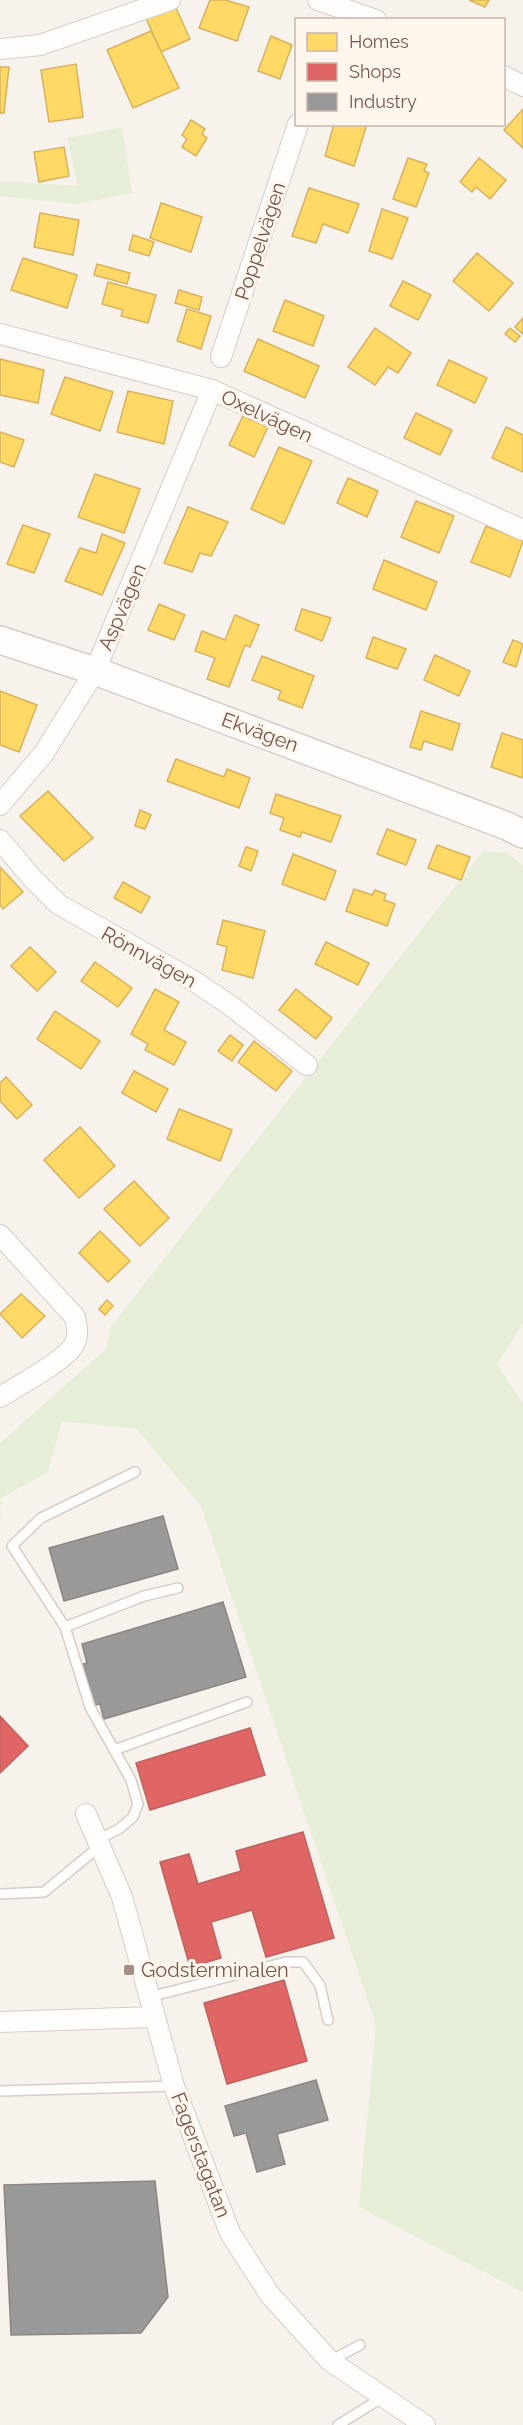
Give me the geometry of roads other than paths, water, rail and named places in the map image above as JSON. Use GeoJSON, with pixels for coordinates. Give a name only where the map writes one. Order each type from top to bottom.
{"type":"FeatureCollection","features":[{"type":"Feature","properties":{"kind":"street"},"geometry":{"type":"LineString","coordinates":[[0,49],[40,45],[170,0]]}},
{"type":"Feature","properties":{"kind":"street"},"geometry":{"type":"LineString","coordinates":[[331,6],[370,18]]}},
{"type":"Feature","properties":{"kind":"street"},"geometry":{"type":"LineString","coordinates":[[505,77],[523,86]]}},
{"type":"Feature","properties":{"kind":"street","name":"Poppelvägen"},"geometry":{"type":"LineString","coordinates":[[221,357],[297,126]]}},
{"type":"Feature","properties":{"kind":"street","name":"Oxelvägen"},"geometry":{"type":"LineString","coordinates":[[0,334],[212,390],[523,530]]}},
{"type":"Feature","properties":{"kind":"street","name":"Aspvägen"},"geometry":{"type":"LineString","coordinates":[[0,805],[44,753],[95,671],[212,390]]}},
{"type":"Feature","properties":{"kind":"street","name":"Ekvägen"},"geometry":{"type":"LineString","coordinates":[[0,640],[95,671],[521,833]]}},
{"type":"Feature","properties":{"kind":"street","name":"Rönnvägen"},"geometry":{"type":"LineString","coordinates":[[0,840],[58,904],[195,981],[307,1065]]}},
{"type":"Feature","properties":{"kind":"street"},"geometry":{"type":"LineString","coordinates":[[0,1235],[75,1317],[78,1332],[73,1347],[43,1370],[0,1397]]}},
{"type":"Feature","properties":{"kind":"street","name":"Fagerstagatan"},"geometry":{"type":"LineString","coordinates":[[86,1814],[122,1897],[174,2086],[230,2233],[270,2295],[330,2361],[425,2425]]}},
{"type":"Feature","properties":{"kind":"street"},"geometry":{"type":"LineString","coordinates":[[0,2022],[155,2017]]}},
{"type":"Feature","properties":{"kind":"lane"},"geometry":{"type":"LineString","coordinates":[[0,1894],[44,1892],[98,1843],[133,1817],[138,1804],[130,1780],[90,1707],[65,1627],[12,1546],[41,1518],[135,1472]]}},
{"type":"Feature","properties":{"kind":"lane"},"geometry":{"type":"LineString","coordinates":[[65,1627],[144,1596],[178,1588]]}},
{"type":"Feature","properties":{"kind":"lane"},"geometry":{"type":"LineString","coordinates":[[114,1750],[247,1702]]}},
{"type":"Feature","properties":{"kind":"lane"},"geometry":{"type":"LineString","coordinates":[[150,1997],[286,1962],[303,1962],[320,1984],[328,2020]]}},
{"type":"Feature","properties":{"kind":"lane"},"geometry":{"type":"LineString","coordinates":[[0,2091],[174,2086]]}},
{"type":"Feature","properties":{"kind":"lane"},"geometry":{"type":"LineString","coordinates":[[330,2361],[360,2345]]}},
{"type":"Feature","properties":{"kind":"lane"},"geometry":{"type":"LineString","coordinates":[[338,2425],[383,2397]]}},
{"type":"Feature","properties":{"kind":"place","name":"Godsterminalen"},"geometry":{"type":"Point","coordinates":[129,1970]}}]}
